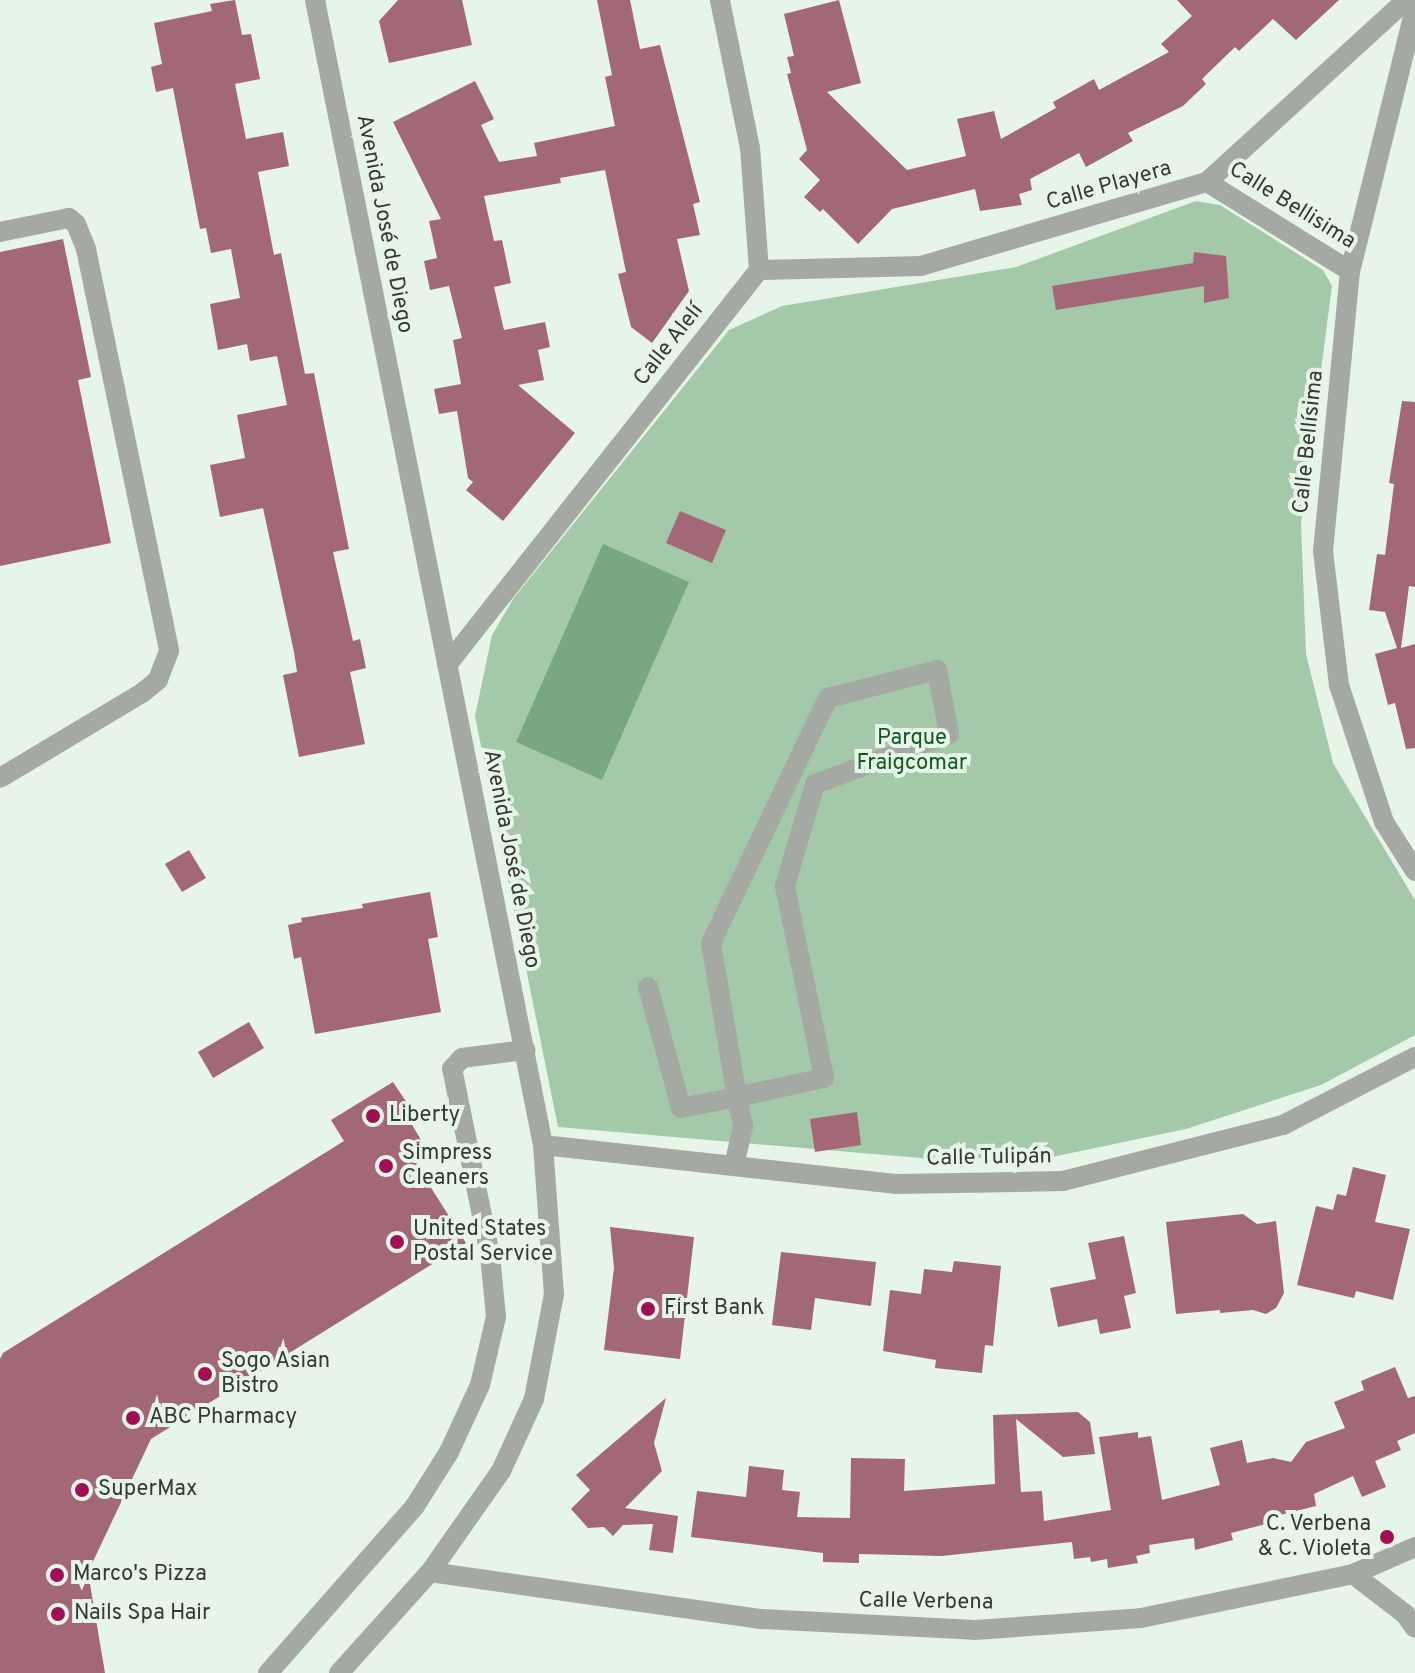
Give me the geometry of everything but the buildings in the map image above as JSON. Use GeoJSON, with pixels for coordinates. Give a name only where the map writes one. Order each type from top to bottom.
{"type":"FeatureCollection","features":[{"type":"Feature","properties":{"kind":"street","name":"Avenida José de Diego"},"geometry":{"type":"LineString","coordinates":[[315,0],[543,1145],[554,1294],[534,1399],[501,1471],[430,1572],[339,1673]]}},
{"type":"Feature","properties":{"kind":"street"},"geometry":{"type":"LineString","coordinates":[[720,0],[750,148],[759,270]]}},
{"type":"Feature","properties":{"kind":"street","name":"Calle Playera"},"geometry":{"type":"LineString","coordinates":[[759,270],[921,266],[1207,182],[1406,0]]}},
{"type":"Feature","properties":{"kind":"street","name":"Calle Bellísima"},"geometry":{"type":"LineString","coordinates":[[1415,9],[1350,271],[1323,551],[1339,685],[1384,822],[1415,871]]}},
{"type":"Feature","properties":{"kind":"street","name":"Calle Bellisima"},"geometry":{"type":"LineString","coordinates":[[1207,182],[1350,271]]}},
{"type":"Feature","properties":{"kind":"street"},"geometry":{"type":"LineString","coordinates":[[0,232],[69,218],[76,224],[86,249],[169,651],[158,680],[142,693],[0,778]]}},
{"type":"Feature","properties":{"kind":"street","name":"Calle Alelí"},"geometry":{"type":"LineString","coordinates":[[447,665],[759,270]]}},
{"type":"Feature","properties":{"kind":"street"},"geometry":{"type":"LineString","coordinates":[[648,987],[681,1108],[737,1097],[824,1078],[785,886],[815,784],[949,734],[937,670],[828,698],[711,943],[737,1097],[743,1126],[734,1166]]}},
{"type":"Feature","properties":{"kind":"street"},"geometry":{"type":"LineString","coordinates":[[268,1673],[415,1506],[449,1452],[480,1385],[496,1317],[490,1255],[452,1069],[462,1058],[525,1050]]}},
{"type":"Feature","properties":{"kind":"street","name":"Calle Tulipán"},"geometry":{"type":"LineString","coordinates":[[543,1145],[897,1184],[1063,1181],[1283,1125],[1415,1057]]}},
{"type":"Feature","properties":{"kind":"street","name":"Calle Verbena"},"geometry":{"type":"LineString","coordinates":[[430,1572],[760,1619],[975,1630],[1141,1618],[1353,1574],[1415,1547]]}},
{"type":"Feature","properties":{"kind":"street"},"geometry":{"type":"LineString","coordinates":[[1353,1574],[1405,1614],[1415,1628]]}},
{"type":"Feature","properties":{"kind":"green space","name":"Parque Fraigcomar"},"geometry":{"type":"Polygon","coordinates":[[[1196,201],[1220,205],[1323,270],[1332,286],[1301,523],[1306,654],[1333,763],[1415,900],[1415,1035],[1321,1085],[1186,1129],[1052,1157],[932,1159],[558,1127],[475,716],[492,635],[513,599],[729,330],[782,306],[1016,267],[1196,201]]]}},
{"type":"Feature","properties":{"kind":"shaded area"},"geometry":{"type":"Polygon","coordinates":[[[603,544],[689,582],[602,780],[516,742],[603,544]]]}},
{"type":"Feature","properties":{"kind":"place","name":"Liberty"},"geometry":{"type":"Point","coordinates":[373,1116]}},
{"type":"Feature","properties":{"kind":"place","name":"Simpress Cleaners"},"geometry":{"type":"Point","coordinates":[386,1166]}},
{"type":"Feature","properties":{"kind":"place","name":"United States Postal Service"},"geometry":{"type":"Point","coordinates":[397,1242]}},
{"type":"Feature","properties":{"kind":"place","name":"First Bank"},"geometry":{"type":"Point","coordinates":[648,1309]}},
{"type":"Feature","properties":{"kind":"place","name":"Sogo Asian Bistro"},"geometry":{"type":"Point","coordinates":[205,1374]}},
{"type":"Feature","properties":{"kind":"place","name":"ABC Pharmacy"},"geometry":{"type":"Point","coordinates":[133,1418]}},
{"type":"Feature","properties":{"kind":"place","name":"SuperMax"},"geometry":{"type":"Point","coordinates":[82,1490]}},
{"type":"Feature","properties":{"kind":"place","name":"C. Verbena & C. Violeta"},"geometry":{"type":"Point","coordinates":[1387,1537]}},
{"type":"Feature","properties":{"kind":"place","name":"Marco's Pizza"},"geometry":{"type":"Point","coordinates":[57,1575]}},
{"type":"Feature","properties":{"kind":"place","name":"Nails Spa Hair"},"geometry":{"type":"Point","coordinates":[58,1614]}}]}
